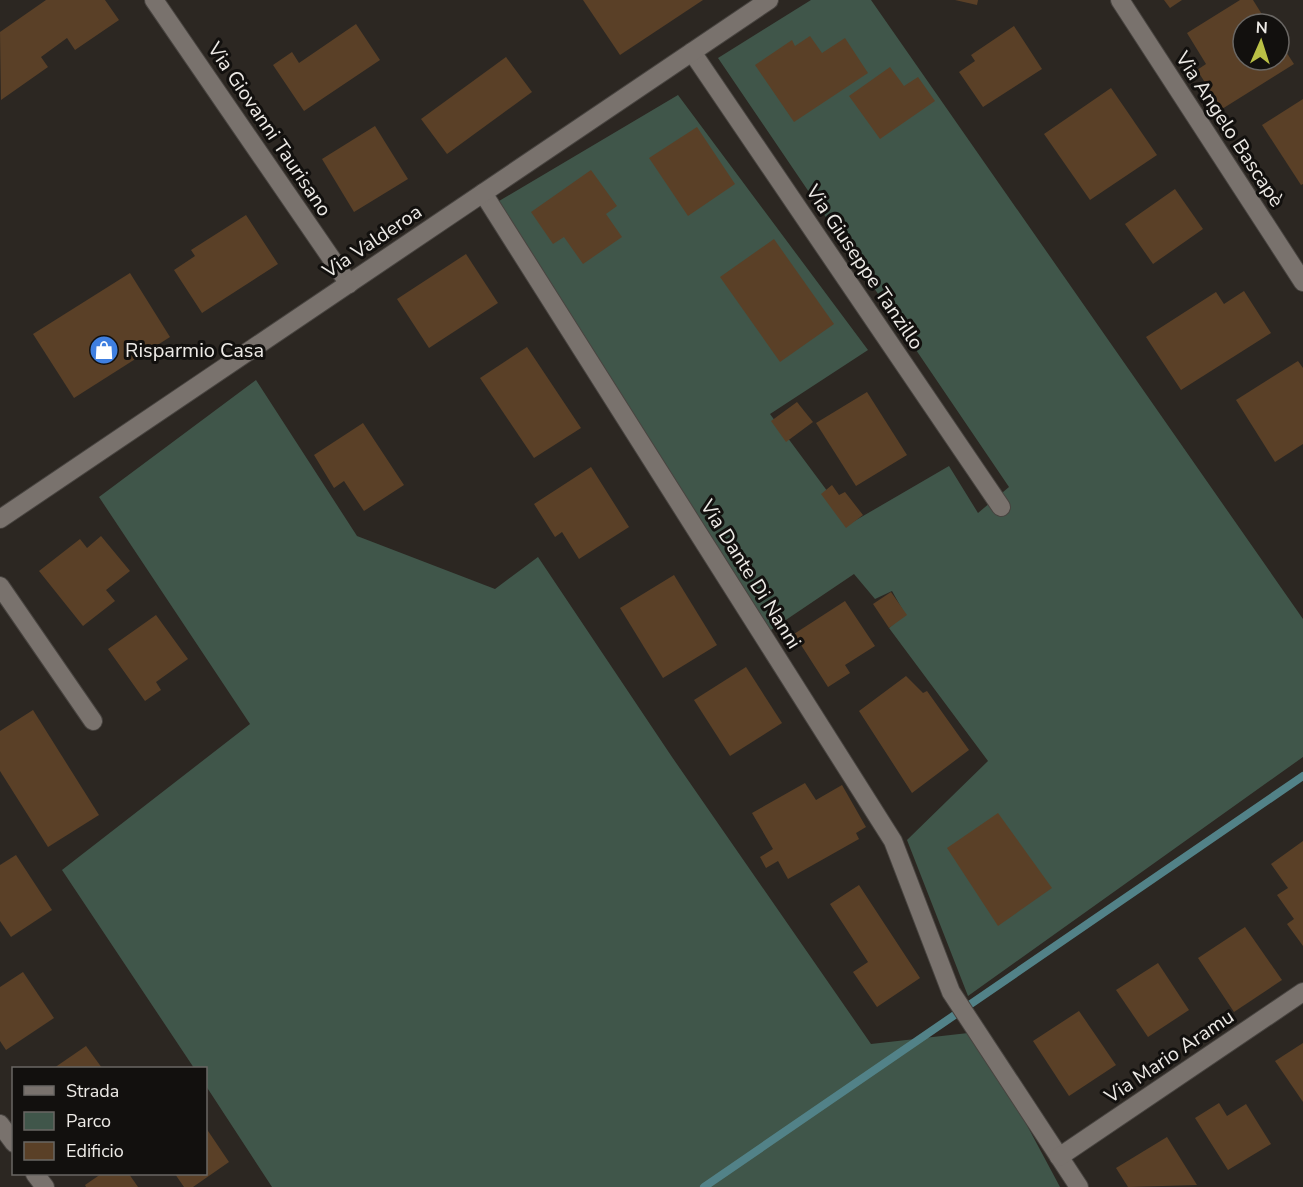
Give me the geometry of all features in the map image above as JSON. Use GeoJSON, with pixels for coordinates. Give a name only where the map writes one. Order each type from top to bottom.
{"type":"FeatureCollection","features":[{"type":"Feature","properties":{"kind":"street","name":"Via Giovanni Taurisano"},"geometry":{"type":"LineString","coordinates":[[154,0],[349,284]]}},
{"type":"Feature","properties":{"kind":"street","name":"Via Valderoa"},"geometry":{"type":"LineString","coordinates":[[1,516],[769,0]]}},
{"type":"Feature","properties":{"kind":"street","name":"Via Angelo Bascapè"},"geometry":{"type":"LineString","coordinates":[[1120,0],[1303,282]]}},
{"type":"Feature","properties":{"kind":"street","name":"Via Giuseppe Tanzillo"},"geometry":{"type":"LineString","coordinates":[[692,52],[1001,507]]}},
{"type":"Feature","properties":{"kind":"street","name":"Via Dante Di Nanni"},"geometry":{"type":"LineString","coordinates":[[483,193],[893,841],[951,992],[1079,1187]]}},
{"type":"Feature","properties":{"kind":"street"},"geometry":{"type":"LineString","coordinates":[[0,586],[93,721]]}},
{"type":"Feature","properties":{"kind":"street","name":"Via Mario Aramu"},"geometry":{"type":"LineString","coordinates":[[1059,1157],[1303,992]]}},
{"type":"Feature","properties":{"kind":"street"},"geometry":{"type":"LineString","coordinates":[[0,1124],[12,1140]]}},
{"type":"Feature","properties":{"kind":"green space"},"geometry":{"type":"Polygon","coordinates":[[[811,0],[871,0],[1303,619],[1303,757],[968,996],[907,840],[988,761],[889,628],[905,614],[892,591],[875,599],[854,574],[768,632],[494,204],[678,95],[868,350],[770,414],[851,523],[949,466],[978,513],[1009,487],[718,58],[811,0]]]}},
{"type":"Feature","properties":{"kind":"green space"},"geometry":{"type":"Polygon","coordinates":[[[256,380],[357,536],[495,589],[538,557],[672,757],[871,1044],[977,1032],[1060,1187],[272,1187],[207,1088],[207,1067],[193,1067],[62,870],[250,724],[99,497],[256,380]]]}},
{"type":"Feature","properties":{"kind":"building"},"geometry":{"type":"Polygon","coordinates":[[[46,0],[105,0],[119,20],[75,50],[67,38],[41,57],[48,67],[1,100],[0,32],[46,0]]]}},
{"type":"Feature","properties":{"kind":"building"},"geometry":{"type":"Polygon","coordinates":[[[583,0],[703,0],[620,55],[583,0]]]}},
{"type":"Feature","properties":{"kind":"building"},"geometry":{"type":"Polygon","coordinates":[[[955,0],[978,0],[977,5],[955,0]]]}},
{"type":"Feature","properties":{"kind":"building"},"geometry":{"type":"Polygon","coordinates":[[[1164,0],[1182,0],[1170,8],[1164,0]]]}},
{"type":"Feature","properties":{"kind":"building"},"geometry":{"type":"Polygon","coordinates":[[[1240,0],[1253,0],[1260,12],[1231,12],[1231,72],[1281,72],[1222,109],[1197,70],[1206,64],[1187,33],[1240,0]]]}},
{"type":"Feature","properties":{"kind":"building"},"geometry":{"type":"Polygon","coordinates":[[[356,24],[380,60],[304,111],[273,65],[292,52],[299,63],[356,24]]]}},
{"type":"Feature","properties":{"kind":"building"},"geometry":{"type":"Polygon","coordinates":[[[1014,26],[1042,69],[983,107],[959,72],[975,61],[971,55],[1014,26]]]}},
{"type":"Feature","properties":{"kind":"building"},"geometry":{"type":"Polygon","coordinates":[[[810,36],[822,53],[845,38],[868,73],[794,122],[755,65],[792,40],[795,46],[810,36]]]}},
{"type":"Feature","properties":{"kind":"building"},"geometry":{"type":"Polygon","coordinates":[[[506,57],[532,92],[447,154],[421,119],[506,57]]]}},
{"type":"Feature","properties":{"kind":"building"},"geometry":{"type":"Polygon","coordinates":[[[890,67],[904,86],[918,77],[935,101],[880,139],[849,96],[890,67]]]}},
{"type":"Feature","properties":{"kind":"building"},"geometry":{"type":"Polygon","coordinates":[[[1111,88],[1157,155],[1090,200],[1044,134],[1111,88]]]}},
{"type":"Feature","properties":{"kind":"building"},"geometry":{"type":"Polygon","coordinates":[[[1303,99],[1303,184],[1301,185],[1262,125],[1303,99]]]}},
{"type":"Feature","properties":{"kind":"building"},"geometry":{"type":"Polygon","coordinates":[[[375,126],[408,179],[354,212],[322,159],[375,126]]]}},
{"type":"Feature","properties":{"kind":"building"},"geometry":{"type":"Polygon","coordinates":[[[697,127],[735,184],[688,216],[649,158],[697,127]]]}},
{"type":"Feature","properties":{"kind":"building"},"geometry":{"type":"Polygon","coordinates":[[[591,170],[617,206],[606,214],[622,237],[583,264],[564,237],[553,244],[531,212],[591,170]]]}},
{"type":"Feature","properties":{"kind":"building"},"geometry":{"type":"Polygon","coordinates":[[[1175,189],[1203,229],[1153,264],[1125,224],[1175,189]]]}},
{"type":"Feature","properties":{"kind":"building"},"geometry":{"type":"Polygon","coordinates":[[[246,215],[278,264],[202,313],[174,270],[195,256],[191,250],[246,215]]]}},
{"type":"Feature","properties":{"kind":"building"},"geometry":{"type":"Polygon","coordinates":[[[774,239],[834,324],[780,362],[720,277],[774,239]]]}},
{"type":"Feature","properties":{"kind":"building"},"geometry":{"type":"Polygon","coordinates":[[[466,254],[498,303],[429,348],[397,299],[466,254]]]}},
{"type":"Feature","properties":{"kind":"building"},"geometry":{"type":"Polygon","coordinates":[[[130,273],[170,337],[74,398],[33,334],[130,273]]]}},
{"type":"Feature","properties":{"kind":"building"},"geometry":{"type":"Polygon","coordinates":[[[1244,291],[1271,333],[1181,390],[1146,337],[1216,292],[1224,304],[1244,291]]]}},
{"type":"Feature","properties":{"kind":"building"},"geometry":{"type":"Polygon","coordinates":[[[527,347],[581,428],[534,458],[480,378],[527,347]]]}},
{"type":"Feature","properties":{"kind":"building"},"geometry":{"type":"Polygon","coordinates":[[[1298,361],[1303,368],[1303,444],[1275,462],[1236,400],[1298,361]]]}},
{"type":"Feature","properties":{"kind":"building"},"geometry":{"type":"Polygon","coordinates":[[[867,392],[907,455],[856,486],[816,423],[867,392]]]}},
{"type":"Feature","properties":{"kind":"building"},"geometry":{"type":"Polygon","coordinates":[[[797,402],[813,422],[786,442],[771,421],[797,402]]]}},
{"type":"Feature","properties":{"kind":"building"},"geometry":{"type":"Polygon","coordinates":[[[363,423],[404,485],[364,511],[344,481],[334,488],[314,455],[363,423]]]}},
{"type":"Feature","properties":{"kind":"building"},"geometry":{"type":"Polygon","coordinates":[[[591,467],[629,527],[579,559],[562,532],[555,537],[534,504],[591,467]]]}},
{"type":"Feature","properties":{"kind":"building"},"geometry":{"type":"Polygon","coordinates":[[[832,485],[839,495],[845,492],[863,515],[846,528],[821,494],[832,485]]]}},
{"type":"Feature","properties":{"kind":"building"},"geometry":{"type":"Polygon","coordinates":[[[101,536],[130,571],[106,590],[115,601],[83,626],[39,571],[80,539],[87,548],[101,536]]]}},
{"type":"Feature","properties":{"kind":"building"},"geometry":{"type":"Polygon","coordinates":[[[674,575],[717,645],[663,678],[620,608],[674,575]]]}},
{"type":"Feature","properties":{"kind":"building"},"geometry":{"type":"Polygon","coordinates":[[[891,592],[907,615],[889,628],[873,604],[891,592]]]}},
{"type":"Feature","properties":{"kind":"building"},"geometry":{"type":"Polygon","coordinates":[[[845,601],[875,646],[845,665],[850,673],[828,687],[794,634],[845,601]]]}},
{"type":"Feature","properties":{"kind":"building"},"geometry":{"type":"Polygon","coordinates":[[[156,615],[188,659],[156,682],[161,690],[145,701],[108,649],[156,615]]]}},
{"type":"Feature","properties":{"kind":"building"},"geometry":{"type":"Polygon","coordinates":[[[746,667],[782,723],[730,756],[694,700],[746,667]]]}},
{"type":"Feature","properties":{"kind":"building"},"geometry":{"type":"Polygon","coordinates":[[[906,676],[923,693],[927,691],[969,750],[912,793],[859,711],[906,676]]]}},
{"type":"Feature","properties":{"kind":"building"},"geometry":{"type":"Polygon","coordinates":[[[33,710],[99,815],[48,847],[0,771],[0,731],[33,710]]]}},
{"type":"Feature","properties":{"kind":"building"},"geometry":{"type":"Polygon","coordinates":[[[805,783],[816,800],[842,785],[866,827],[856,833],[859,839],[788,879],[778,861],[766,868],[760,857],[773,849],[752,813],[805,783]]]}},
{"type":"Feature","properties":{"kind":"building"},"geometry":{"type":"Polygon","coordinates":[[[998,813],[1052,888],[998,926],[947,848],[998,813]]]}},
{"type":"Feature","properties":{"kind":"building"},"geometry":{"type":"Polygon","coordinates":[[[1303,841],[1303,946],[1287,924],[1294,919],[1277,895],[1288,888],[1271,864],[1303,841]]]}},
{"type":"Feature","properties":{"kind":"building"},"geometry":{"type":"Polygon","coordinates":[[[16,855],[52,910],[11,937],[0,921],[0,865],[16,855]]]}},
{"type":"Feature","properties":{"kind":"building"},"geometry":{"type":"Polygon","coordinates":[[[859,885],[920,978],[877,1007],[853,972],[868,962],[830,904],[859,885]]]}},
{"type":"Feature","properties":{"kind":"building"},"geometry":{"type":"Polygon","coordinates":[[[1245,927],[1282,980],[1234,1012],[1198,958],[1245,927]]]}},
{"type":"Feature","properties":{"kind":"building"},"geometry":{"type":"Polygon","coordinates":[[[1158,963],[1189,1010],[1148,1037],[1116,990],[1158,963]]]}},
{"type":"Feature","properties":{"kind":"building"},"geometry":{"type":"Polygon","coordinates":[[[23,972],[54,1018],[6,1050],[0,1041],[0,987],[23,972]]]}},
{"type":"Feature","properties":{"kind":"building"},"geometry":{"type":"Polygon","coordinates":[[[1079,1011],[1116,1065],[1069,1096],[1033,1041],[1079,1011]]]}},
{"type":"Feature","properties":{"kind":"building"},"geometry":{"type":"Polygon","coordinates":[[[1303,1043],[1303,1102],[1275,1061],[1303,1043]]]}},
{"type":"Feature","properties":{"kind":"building"},"geometry":{"type":"Polygon","coordinates":[[[86,1046],[101,1067],[55,1067],[86,1046]]]}},
{"type":"Feature","properties":{"kind":"building"},"geometry":{"type":"Polygon","coordinates":[[[1219,1103],[1227,1116],[1246,1104],[1271,1144],[1228,1170],[1195,1118],[1219,1103]]]}},
{"type":"Feature","properties":{"kind":"building"},"geometry":{"type":"Polygon","coordinates":[[[207,1129],[229,1162],[193,1187],[184,1187],[176,1175],[207,1175],[207,1129]]]}},
{"type":"Feature","properties":{"kind":"building"},"geometry":{"type":"Polygon","coordinates":[[[1167,1137],[1197,1185],[1128,1187],[1116,1168],[1167,1137]]]}},
{"type":"Feature","properties":{"kind":"building"},"geometry":{"type":"Polygon","coordinates":[[[100,1175],[130,1175],[138,1187],[86,1187],[85,1185],[100,1175]]]}},
{"type":"Feature","properties":{"kind":"waterway"},"geometry":{"type":"LineString","coordinates":[[704,1187],[1303,776]]}},
{"type":"Feature","properties":{"kind":"place","name":"Risparmio Casa"},"geometry":{"type":"Point","coordinates":[104,350]}}]}
